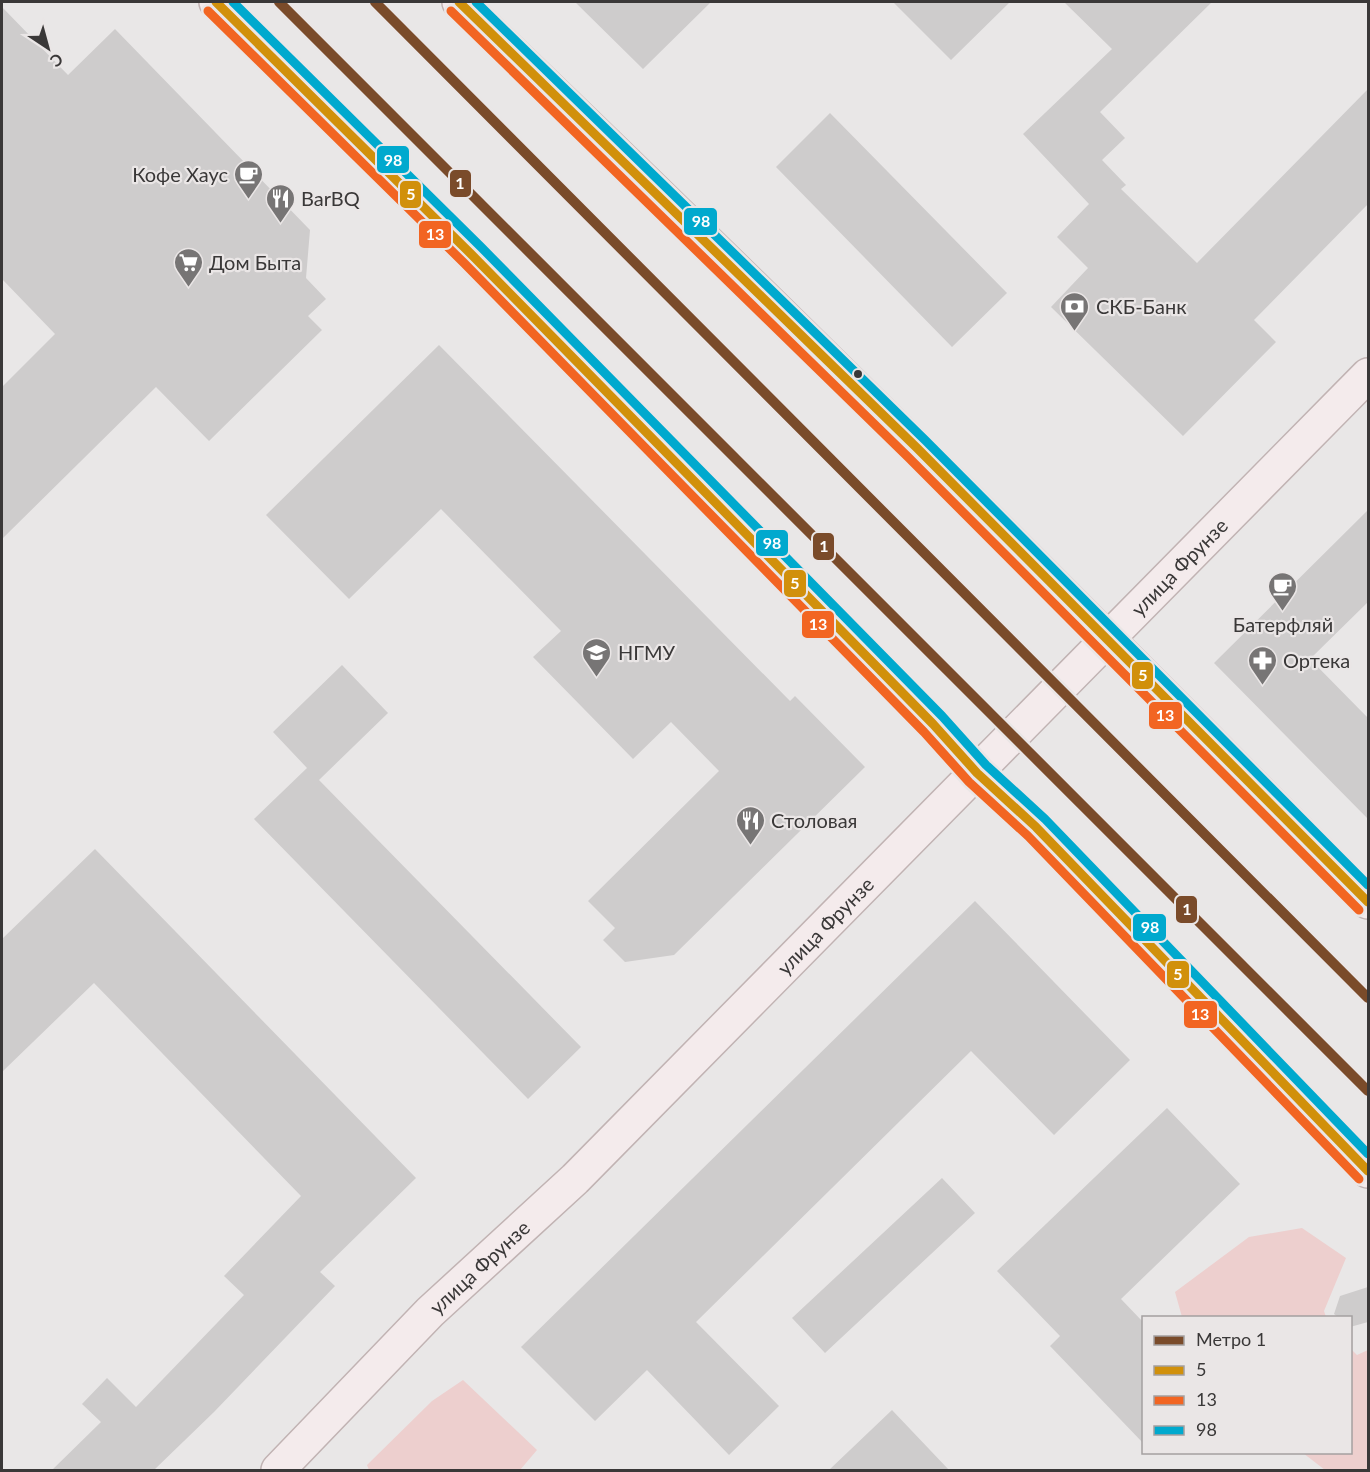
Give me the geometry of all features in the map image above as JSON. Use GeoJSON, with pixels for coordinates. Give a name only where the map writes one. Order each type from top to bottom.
{"type":"FeatureCollection","features":[{"type":"Feature","properties":{"kind":"main road"},"geometry":{"type":"LineString","coordinates":[[216,2],[472,255],[933,724],[977,773],[1036,827],[1368,1170]]}},
{"type":"Feature","properties":{"kind":"main road"},"geometry":{"type":"LineString","coordinates":[[459,2],[649,184],[1368,902]]}},
{"type":"Feature","properties":{"kind":"main road","name":"улица Фрунзе"},"geometry":{"type":"LineString","coordinates":[[279,1470],[430,1312],[575,1179],[815,933],[977,773],[1368,375]]}},
{"type":"Feature","properties":{"kind":"shaded area"},"geometry":{"type":"Polygon","coordinates":[[[1302,1228],[1346,1258],[1324,1311],[1326,1316],[1182,1316],[1175,1292],[1249,1237],[1302,1228]]]}},
{"type":"Feature","properties":{"kind":"shaded area"},"geometry":{"type":"Polygon","coordinates":[[[1352,1350],[1357,1355],[1368,1350],[1368,1470],[1325,1470],[1304,1454],[1352,1454],[1352,1350]]]}},
{"type":"Feature","properties":{"kind":"shaded area"},"geometry":{"type":"Polygon","coordinates":[[[463,1380],[537,1450],[520,1470],[369,1470],[367,1465],[432,1401],[463,1380]]]}},
{"type":"Feature","properties":{"kind":"building"},"geometry":{"type":"Polygon","coordinates":[[[575,2],[711,2],[643,69],[575,2]]]}},
{"type":"Feature","properties":{"kind":"building"},"geometry":{"type":"Polygon","coordinates":[[[893,2],[1010,2],[951,60],[893,2]]]}},
{"type":"Feature","properties":{"kind":"building"},"geometry":{"type":"Polygon","coordinates":[[[1064,2],[1212,2],[1100,112],[1125,138],[1102,160],[1126,185],[1121,189],[1197,263],[1368,89],[1368,204],[1254,320],[1276,342],[1183,436],[1051,307],[1088,268],[1057,237],[1089,204],[1023,134],[1112,49],[1064,2]]]}},
{"type":"Feature","properties":{"kind":"building"},"geometry":{"type":"Polygon","coordinates":[[[2,7],[68,75],[115,29],[310,230],[306,278],[326,299],[308,316],[322,330],[209,441],[156,387],[2,539],[2,387],[55,334],[2,279],[2,7]]]}},
{"type":"Feature","properties":{"kind":"building"},"geometry":{"type":"Polygon","coordinates":[[[830,113],[1007,293],[952,347],[776,167],[830,113]]]}},
{"type":"Feature","properties":{"kind":"building"},"geometry":{"type":"Polygon","coordinates":[[[439,345],[790,701],[795,696],[865,767],[674,955],[625,962],[603,940],[615,928],[588,901],[719,771],[671,722],[633,759],[533,657],[561,631],[441,509],[349,599],[266,515],[439,345]]]}},
{"type":"Feature","properties":{"kind":"building"},"geometry":{"type":"Polygon","coordinates":[[[1368,510],[1368,602],[1310,659],[1368,718],[1368,819],[1214,663],[1368,510]]]}},
{"type":"Feature","properties":{"kind":"building"},"geometry":{"type":"Polygon","coordinates":[[[342,665],[388,713],[319,780],[581,1047],[528,1099],[254,819],[307,768],[273,732],[342,665]]]}},
{"type":"Feature","properties":{"kind":"building"},"geometry":{"type":"Polygon","coordinates":[[[95,849],[416,1178],[320,1272],[335,1286],[214,1412],[154,1470],[52,1470],[101,1422],[82,1404],[107,1378],[136,1407],[244,1295],[224,1276],[301,1196],[94,983],[2,1072],[2,939],[95,849]]]}},
{"type":"Feature","properties":{"kind":"building"},"geometry":{"type":"Polygon","coordinates":[[[975,901],[1130,1060],[1054,1135],[971,1051],[696,1322],[779,1406],[729,1455],[647,1370],[595,1421],[521,1347],[975,901]]]}},
{"type":"Feature","properties":{"kind":"building"},"geometry":{"type":"Polygon","coordinates":[[[1167,1108],[1240,1184],[1121,1299],[1142,1321],[1142,1442],[1050,1346],[1060,1336],[997,1271],[1167,1108]]]}},
{"type":"Feature","properties":{"kind":"building"},"geometry":{"type":"Polygon","coordinates":[[[942,1178],[975,1213],[825,1353],[792,1318],[942,1178]]]}},
{"type":"Feature","properties":{"kind":"building"},"geometry":{"type":"Polygon","coordinates":[[[1368,1287],[1368,1322],[1352,1326],[1352,1316],[1334,1314],[1340,1296],[1368,1287]]]}},
{"type":"Feature","properties":{"kind":"building"},"geometry":{"type":"Polygon","coordinates":[[[892,1410],[949,1470],[829,1470],[892,1410]]]}},
{"type":"Feature","properties":{"kind":"metro line","name":"1"},"geometry":{"type":"LineString","coordinates":[[279,2],[1368,1091]]}},
{"type":"Feature","properties":{"kind":"metro line","name":"1"},"geometry":{"type":"LineString","coordinates":[[375,2],[1368,998]]}},
{"type":"Feature","properties":{"kind":"transit line","name":"5"},"geometry":{"type":"LineString","coordinates":[[216,2],[472,255],[933,724],[977,773],[1036,827],[1368,1171]]}},
{"type":"Feature","properties":{"kind":"transit line","name":"98"},"geometry":{"type":"LineString","coordinates":[[233,2],[481,247],[942,716],[986,765],[1045,819],[1368,1154]]}},
{"type":"Feature","properties":{"kind":"transit line","name":"5"},"geometry":{"type":"LineString","coordinates":[[459,2],[917,448],[1368,902]]}},
{"type":"Feature","properties":{"kind":"transit line","name":"98"},"geometry":{"type":"LineString","coordinates":[[476,2],[925,440],[1368,885]]}},
{"type":"Feature","properties":{"kind":"transit line","name":"13"},"geometry":{"type":"LineString","coordinates":[[208,11],[464,263],[924,732],[969,782],[1028,836],[1359,1179]]}},
{"type":"Feature","properties":{"kind":"transit line","name":"13"},"geometry":{"type":"LineString","coordinates":[[451,11],[908,457],[1359,910]]}},
{"type":"Feature","properties":{"kind":"place","name":"Кофе Хаус"},"geometry":{"type":"Point","coordinates":[249,200]}},
{"type":"Feature","properties":{"kind":"place","name":"BarBQ"},"geometry":{"type":"Point","coordinates":[280,224]}},
{"type":"Feature","properties":{"kind":"place","name":"Дом Быта"},"geometry":{"type":"Point","coordinates":[188,288]}},
{"type":"Feature","properties":{"kind":"place","name":"СКБ-Банк"},"geometry":{"type":"Point","coordinates":[1075,332]}},
{"type":"Feature","properties":{"kind":"place","name":"Батерфляй"},"geometry":{"type":"Point","coordinates":[1283,612]}},
{"type":"Feature","properties":{"kind":"place","name":"НГМУ"},"geometry":{"type":"Point","coordinates":[597,678]}},
{"type":"Feature","properties":{"kind":"place","name":"Ортека"},"geometry":{"type":"Point","coordinates":[1262,686]}},
{"type":"Feature","properties":{"kind":"place","name":"Столовая"},"geometry":{"type":"Point","coordinates":[750,846]}}]}
